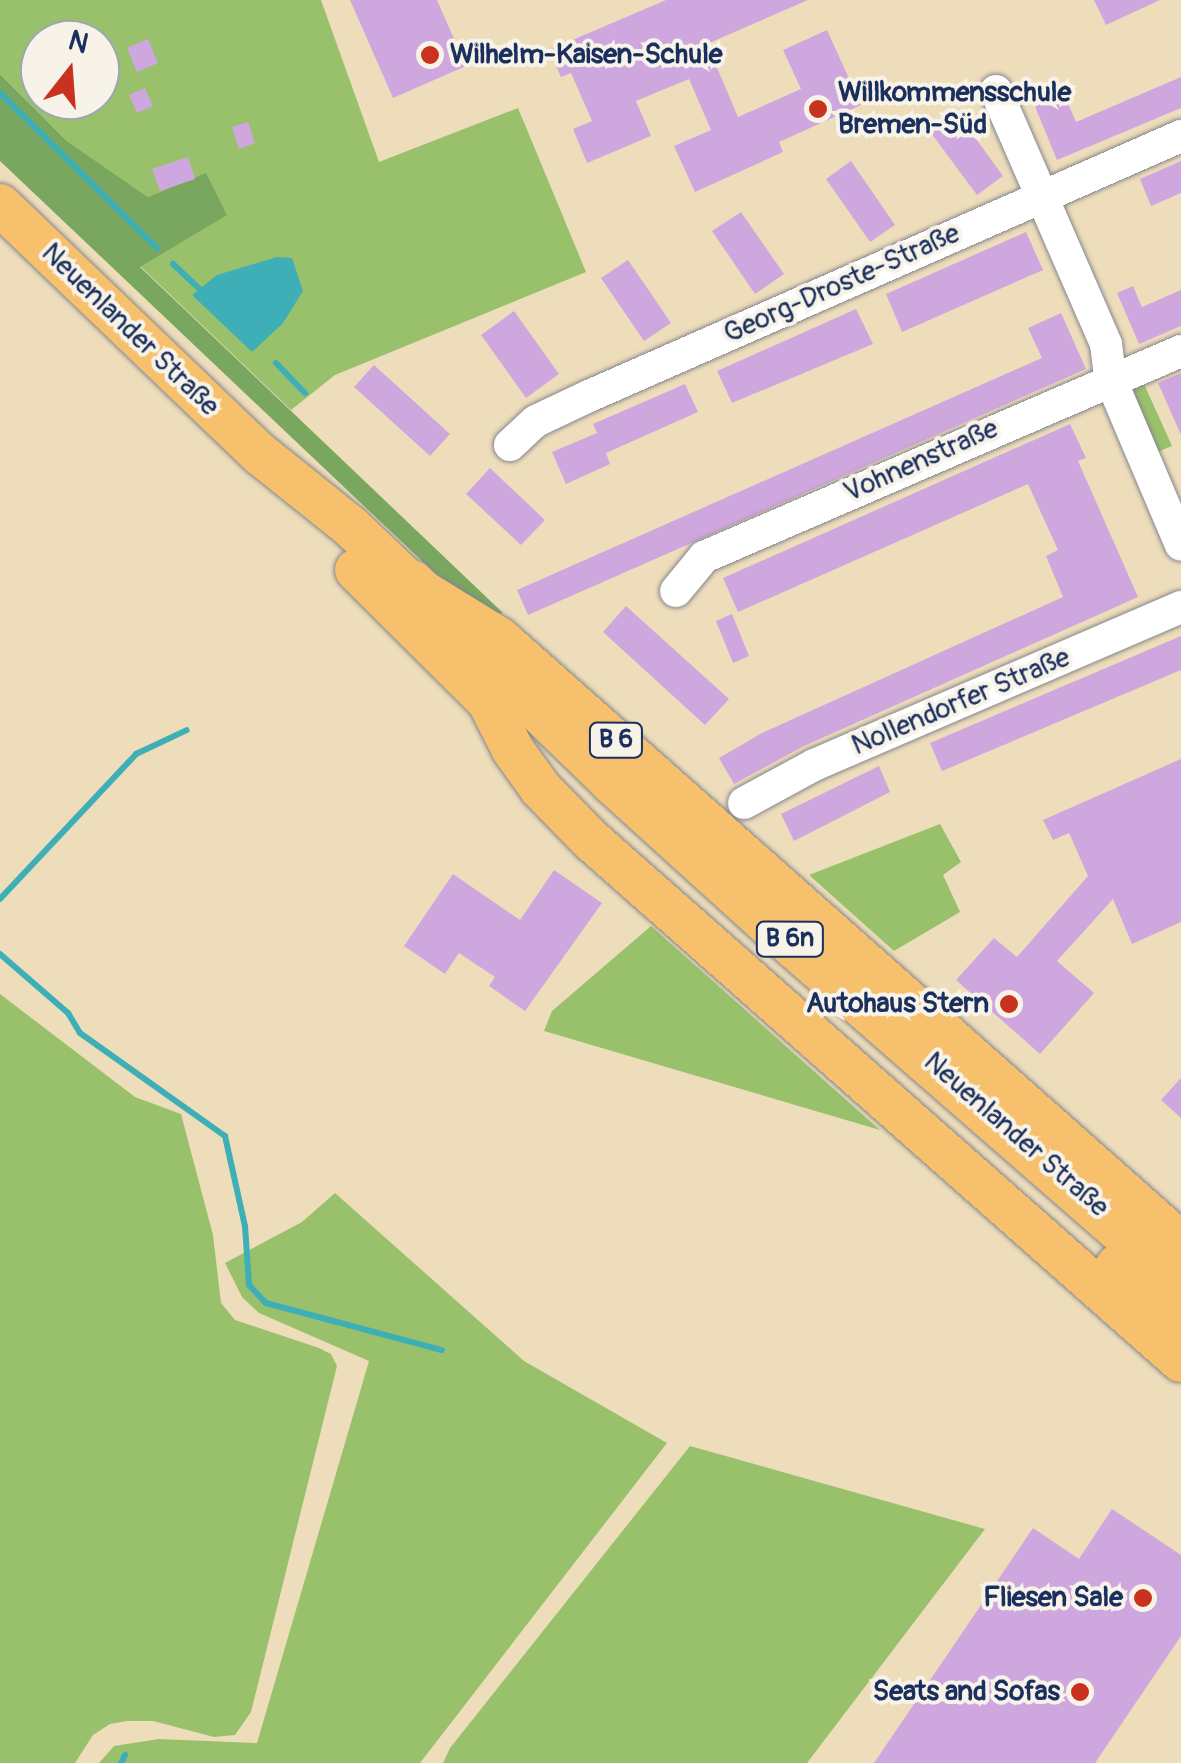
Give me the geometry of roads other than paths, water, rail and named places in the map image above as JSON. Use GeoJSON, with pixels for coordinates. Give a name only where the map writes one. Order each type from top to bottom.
{"type":"FeatureCollection","features":[{"type":"Feature","properties":{"kind":"highway","name":"Neuenlander Straße"},"geometry":{"type":"LineString","coordinates":[[411,584],[614,780],[776,927],[1181,1280]]}},
{"type":"Feature","properties":{"kind":"highway","name":"Neuenlander Straße"},"geometry":{"type":"LineString","coordinates":[[488,701],[596,808],[1181,1324]]}},
{"type":"Feature","properties":{"kind":"main road","name":"Neuenlander Straße"},"geometry":{"type":"LineString","coordinates":[[0,206],[260,454],[351,527],[411,584],[500,639],[1181,1243]]}},
{"type":"Feature","properties":{"kind":"main road","name":"Neuenlander Straße"},"geometry":{"type":"LineString","coordinates":[[260,454],[332,546],[488,701],[513,750],[541,789],[590,840],[1181,1361]]}},
{"type":"Feature","properties":{"kind":"street"},"geometry":{"type":"LineString","coordinates":[[996,91],[1106,344],[1110,378],[1181,545]]}},
{"type":"Feature","properties":{"kind":"street","name":"Georg-Droste-Straße"},"geometry":{"type":"LineString","coordinates":[[510,445],[536,421],[1181,136]]}},
{"type":"Feature","properties":{"kind":"street","name":"Vohnenstraße"},"geometry":{"type":"LineString","coordinates":[[676,592],[704,557],[1168,356]]}},
{"type":"Feature","properties":{"kind":"street","name":"Nollendorfer Straße"},"geometry":{"type":"LineString","coordinates":[[744,803],[814,765],[1181,607]]}},
{"type":"Feature","properties":{"kind":"water"},"geometry":{"type":"Polygon","coordinates":[[[277,257],[292,258],[303,291],[283,323],[252,352],[192,295],[217,275],[277,257]]]}},
{"type":"Feature","properties":{"kind":"waterway"},"geometry":{"type":"LineString","coordinates":[[1,94],[157,248]]}},
{"type":"Feature","properties":{"kind":"waterway"},"geometry":{"type":"LineString","coordinates":[[173,264],[205,294]]}},
{"type":"Feature","properties":{"kind":"waterway"},"geometry":{"type":"LineString","coordinates":[[276,363],[305,393]]}},
{"type":"Feature","properties":{"kind":"waterway"},"geometry":{"type":"LineString","coordinates":[[0,899],[136,754],[187,730]]}},
{"type":"Feature","properties":{"kind":"waterway"},"geometry":{"type":"LineString","coordinates":[[0,954],[68,1013],[80,1033],[225,1136],[245,1226],[249,1285],[266,1303],[442,1350]]}},
{"type":"Feature","properties":{"kind":"waterway"},"geometry":{"type":"LineString","coordinates":[[121,1763],[125,1755]]}},
{"type":"Feature","properties":{"kind":"place","name":"Wilhelm-Kaisen-Schule"},"geometry":{"type":"Point","coordinates":[430,55]}},
{"type":"Feature","properties":{"kind":"place","name":"Willkommensschule Bremen-Süd"},"geometry":{"type":"Point","coordinates":[818,109]}},
{"type":"Feature","properties":{"kind":"place","name":"Autohaus Stern"},"geometry":{"type":"Point","coordinates":[1009,1004]}},
{"type":"Feature","properties":{"kind":"place","name":"Fliesen Sale"},"geometry":{"type":"Point","coordinates":[1143,1598]}},
{"type":"Feature","properties":{"kind":"place","name":"Seats and Sofas"},"geometry":{"type":"Point","coordinates":[1080,1692]}}]}
